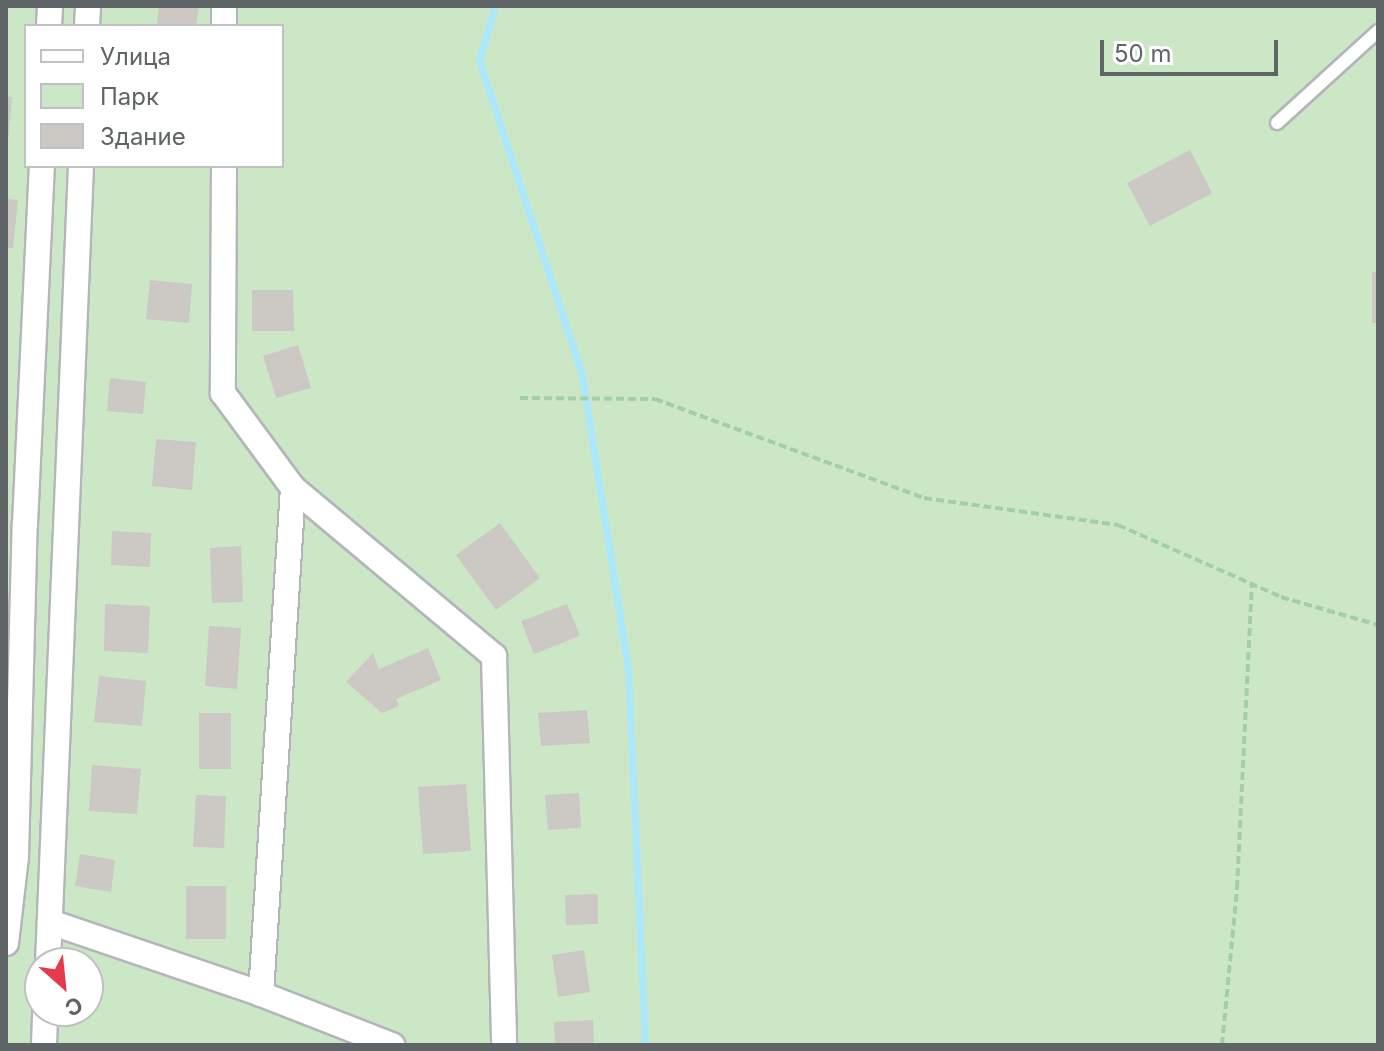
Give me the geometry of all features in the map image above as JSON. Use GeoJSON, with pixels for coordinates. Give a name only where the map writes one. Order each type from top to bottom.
{"type":"FeatureCollection","features":[{"type":"Feature","properties":{"kind":"street"},"geometry":{"type":"LineString","coordinates":[[6,943],[16,857],[25,524],[42,168]]}},
{"type":"Feature","properties":{"kind":"street"},"geometry":{"type":"LineString","coordinates":[[49,947],[81,168]]}},
{"type":"Feature","properties":{"kind":"street"},"geometry":{"type":"LineString","coordinates":[[224,168],[223,393],[293,488],[494,656],[504,1045]]}},
{"type":"Feature","properties":{"kind":"street"},"geometry":{"type":"LineString","coordinates":[[261,994],[293,488]]}},
{"type":"Feature","properties":{"kind":"street"},"geometry":{"type":"LineString","coordinates":[[50,922],[261,994],[392,1045]]}},
{"type":"Feature","properties":{"kind":"lane"},"geometry":{"type":"LineString","coordinates":[[1277,123],[1378,31]]}},
{"type":"Feature","properties":{"kind":"path"},"geometry":{"type":"LineString","coordinates":[[520,398],[655,399],[924,498],[1118,525],[1281,597],[1378,625]]}},
{"type":"Feature","properties":{"kind":"path"},"geometry":{"type":"LineString","coordinates":[[1222,1045],[1237,888],[1252,584]]}},
{"type":"Feature","properties":{"kind":"green space"},"geometry":{"type":"Polygon","coordinates":[[[6,6],[1378,6],[1378,1045],[6,1045],[6,6]]]}},
{"type":"Feature","properties":{"kind":"building"},"geometry":{"type":"Polygon","coordinates":[[[159,6],[199,6],[196,24],[157,24],[159,6]]]}},
{"type":"Feature","properties":{"kind":"building"},"geometry":{"type":"Polygon","coordinates":[[[6,96],[12,97],[8,141],[6,141],[6,96]]]}},
{"type":"Feature","properties":{"kind":"building"},"geometry":{"type":"Polygon","coordinates":[[[1190,150],[1212,193],[1150,226],[1127,183],[1190,150]]]}},
{"type":"Feature","properties":{"kind":"building"},"geometry":{"type":"Polygon","coordinates":[[[6,199],[18,200],[13,248],[6,248],[6,199]]]}},
{"type":"Feature","properties":{"kind":"building"},"geometry":{"type":"Polygon","coordinates":[[[1372,272],[1378,272],[1378,323],[1372,323],[1372,272]]]}},
{"type":"Feature","properties":{"kind":"building"},"geometry":{"type":"Polygon","coordinates":[[[150,280],[192,284],[189,323],[146,319],[150,280]]]}},
{"type":"Feature","properties":{"kind":"building"},"geometry":{"type":"Polygon","coordinates":[[[252,290],[293,290],[294,331],[252,331],[252,290]]]}},
{"type":"Feature","properties":{"kind":"building"},"geometry":{"type":"Polygon","coordinates":[[[298,345],[311,388],[276,398],[263,356],[298,345]]]}},
{"type":"Feature","properties":{"kind":"building"},"geometry":{"type":"Polygon","coordinates":[[[110,378],[146,382],[143,414],[107,411],[110,378]]]}},
{"type":"Feature","properties":{"kind":"building"},"geometry":{"type":"Polygon","coordinates":[[[156,439],[196,442],[192,490],[152,486],[156,439]]]}},
{"type":"Feature","properties":{"kind":"building"},"geometry":{"type":"Polygon","coordinates":[[[500,523],[540,578],[496,610],[456,555],[500,523]]]}},
{"type":"Feature","properties":{"kind":"building"},"geometry":{"type":"Polygon","coordinates":[[[112,531],[151,533],[150,567],[111,565],[112,531]]]}},
{"type":"Feature","properties":{"kind":"building"},"geometry":{"type":"Polygon","coordinates":[[[241,546],[243,602],[212,603],[210,548],[241,546]]]}},
{"type":"Feature","properties":{"kind":"building"},"geometry":{"type":"Polygon","coordinates":[[[105,604],[150,606],[148,653],[104,651],[105,604]]]}},
{"type":"Feature","properties":{"kind":"building"},"geometry":{"type":"Polygon","coordinates":[[[567,604],[580,636],[534,654],[521,621],[567,604]]]}},
{"type":"Feature","properties":{"kind":"building"},"geometry":{"type":"Polygon","coordinates":[[[209,626],[241,628],[237,689],[205,686],[209,626]]]}},
{"type":"Feature","properties":{"kind":"building"},"geometry":{"type":"Polygon","coordinates":[[[428,648],[441,680],[396,699],[399,706],[382,713],[346,682],[373,653],[379,669],[428,648]]]}},
{"type":"Feature","properties":{"kind":"building"},"geometry":{"type":"Polygon","coordinates":[[[99,676],[146,681],[142,726],[94,722],[99,676]]]}},
{"type":"Feature","properties":{"kind":"building"},"geometry":{"type":"Polygon","coordinates":[[[587,710],[590,743],[541,746],[538,713],[587,710]]]}},
{"type":"Feature","properties":{"kind":"building"},"geometry":{"type":"Polygon","coordinates":[[[199,713],[231,713],[231,769],[199,769],[199,713]]]}},
{"type":"Feature","properties":{"kind":"building"},"geometry":{"type":"Polygon","coordinates":[[[92,765],[141,769],[137,814],[89,811],[92,765]]]}},
{"type":"Feature","properties":{"kind":"building"},"geometry":{"type":"Polygon","coordinates":[[[466,784],[471,851],[423,854],[418,787],[466,784]]]}},
{"type":"Feature","properties":{"kind":"building"},"geometry":{"type":"Polygon","coordinates":[[[579,793],[581,828],[548,830],[545,795],[579,793]]]}},
{"type":"Feature","properties":{"kind":"building"},"geometry":{"type":"Polygon","coordinates":[[[196,795],[226,796],[224,848],[193,847],[196,795]]]}},
{"type":"Feature","properties":{"kind":"building"},"geometry":{"type":"Polygon","coordinates":[[[80,854],[115,860],[111,892],[75,886],[80,854]]]}},
{"type":"Feature","properties":{"kind":"building"},"geometry":{"type":"Polygon","coordinates":[[[186,886],[226,886],[226,939],[186,939],[186,886]]]}},
{"type":"Feature","properties":{"kind":"building"},"geometry":{"type":"Polygon","coordinates":[[[598,894],[598,924],[566,925],[565,895],[598,894]]]}},
{"type":"Feature","properties":{"kind":"building"},"geometry":{"type":"Polygon","coordinates":[[[584,950],[590,992],[558,997],[552,955],[584,950]]]}},
{"type":"Feature","properties":{"kind":"building"},"geometry":{"type":"Polygon","coordinates":[[[593,1020],[594,1045],[555,1045],[554,1022],[593,1020]]]}},
{"type":"Feature","properties":{"kind":"waterway"},"geometry":{"type":"LineString","coordinates":[[495,6],[479,60],[582,375],[628,669],[645,1045]]}}]}
